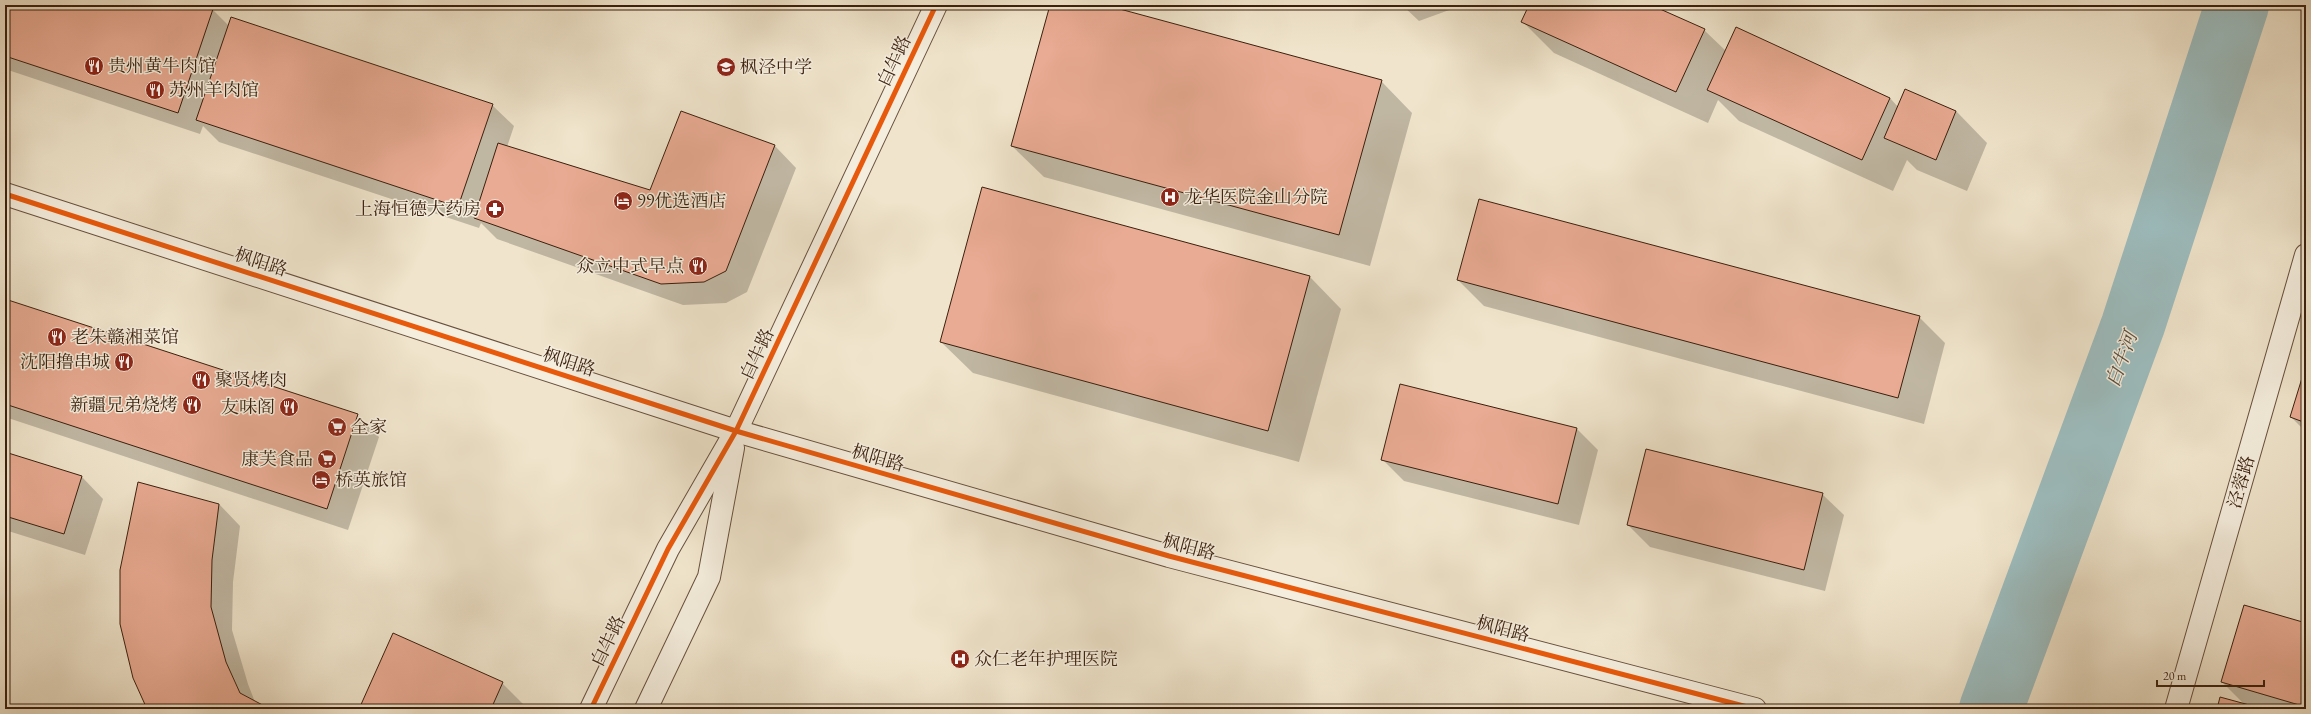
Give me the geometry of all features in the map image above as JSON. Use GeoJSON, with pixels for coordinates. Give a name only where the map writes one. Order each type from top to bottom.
{"type":"FeatureCollection","features":[{"type":"Feature","properties":{"kind":"street","name":"白牛路"},"geometry":{"type":"LineString","coordinates":[[591,709],[668,549],[736,431],[936,5]]}},
{"type":"Feature","properties":{"kind":"street","name":"枫阳路"},"geometry":{"type":"LineString","coordinates":[[5,194],[736,431],[1168,556],[1755,709]]}},
{"type":"Feature","properties":{"kind":"street","name":"泾蓉路"},"geometry":{"type":"LineString","coordinates":[[2176,709],[2306,255]]}},
{"type":"Feature","properties":{"kind":"street","name":"白牛路"},"geometry":{"type":"LineString","coordinates":[[646,709],[709,577],[736,431]]}},
{"type":"Feature","properties":{"kind":"building"},"geometry":{"type":"Polygon","coordinates":[[[5,5],[201,5],[213,9],[178,113],[5,56],[5,5]]]}},
{"type":"Feature","properties":{"kind":"building"},"geometry":{"type":"Polygon","coordinates":[[[1050,5],[1105,5],[1382,80],[1339,235],[1011,146],[1050,5]]]}},
{"type":"Feature","properties":{"kind":"building"},"geometry":{"type":"Polygon","coordinates":[[[1529,5],[1651,5],[1705,29],[1676,92],[1521,22],[1529,5]]]}},
{"type":"Feature","properties":{"kind":"building"},"geometry":{"type":"Polygon","coordinates":[[[231,17],[493,104],[458,207],[196,120],[231,17]]]}},
{"type":"Feature","properties":{"kind":"building"},"geometry":{"type":"Polygon","coordinates":[[[1736,27],[1890,98],[1862,160],[1707,90],[1736,27]]]}},
{"type":"Feature","properties":{"kind":"building"},"geometry":{"type":"Polygon","coordinates":[[[1905,89],[1956,111],[1936,160],[1884,138],[1905,89]]]}},
{"type":"Feature","properties":{"kind":"building"},"geometry":{"type":"Polygon","coordinates":[[[681,111],[775,145],[726,271],[704,282],[661,284],[474,218],[498,143],[650,190],[681,111]]]}},
{"type":"Feature","properties":{"kind":"building"},"geometry":{"type":"Polygon","coordinates":[[[982,187],[1310,276],[1268,431],[940,342],[982,187]]]}},
{"type":"Feature","properties":{"kind":"building"},"geometry":{"type":"Polygon","coordinates":[[[1479,199],[1920,316],[1898,398],[1457,280],[1479,199]]]}},
{"type":"Feature","properties":{"kind":"building"},"geometry":{"type":"Polygon","coordinates":[[[5,299],[358,414],[327,509],[5,404],[5,299]]]}},
{"type":"Feature","properties":{"kind":"building"},"geometry":{"type":"Polygon","coordinates":[[[2306,365],[2306,423],[2290,417],[2306,365]]]}},
{"type":"Feature","properties":{"kind":"building"},"geometry":{"type":"Polygon","coordinates":[[[1400,384],[1577,428],[1558,504],[1381,460],[1400,384]]]}},
{"type":"Feature","properties":{"kind":"building"},"geometry":{"type":"Polygon","coordinates":[[[1646,449],[1823,493],[1804,570],[1627,525],[1646,449]]]}},
{"type":"Feature","properties":{"kind":"building"},"geometry":{"type":"Polygon","coordinates":[[[5,452],[82,476],[64,534],[5,516],[5,452]]]}},
{"type":"Feature","properties":{"kind":"building"},"geometry":{"type":"Polygon","coordinates":[[[138,482],[219,504],[212,560],[211,607],[226,662],[240,693],[270,709],[147,709],[133,678],[120,624],[120,570],[138,482]]]}},
{"type":"Feature","properties":{"kind":"building"},"geometry":{"type":"Polygon","coordinates":[[[2244,605],[2306,623],[2306,707],[2221,682],[2244,605]]]}},
{"type":"Feature","properties":{"kind":"building"},"geometry":{"type":"Polygon","coordinates":[[[393,633],[503,682],[491,709],[359,709],[393,633]]]}},
{"type":"Feature","properties":{"kind":"building"},"geometry":{"type":"Polygon","coordinates":[[[2220,697],[2264,709],[2217,709],[2220,697]]]}},
{"type":"Feature","properties":{"kind":"waterway","name":"白牛河"},"geometry":{"type":"LineString","coordinates":[[1991,709],[2133,325],[2237,5]]}},
{"type":"Feature","properties":{"kind":"cycle path"},"geometry":{"type":"LineString","coordinates":[[591,709],[668,549],[736,431],[936,5]]}},
{"type":"Feature","properties":{"kind":"cycle path"},"geometry":{"type":"LineString","coordinates":[[5,194],[736,431],[1169,556],[1755,709]]}},
{"type":"Feature","properties":{"kind":"place","name":"贵州黄牛肉馆"},"geometry":{"type":"Point","coordinates":[94,66]}},
{"type":"Feature","properties":{"kind":"place","name":"枫泾中学"},"geometry":{"type":"Point","coordinates":[726,67]}},
{"type":"Feature","properties":{"kind":"place","name":"苏州羊肉馆"},"geometry":{"type":"Point","coordinates":[155,90]}},
{"type":"Feature","properties":{"kind":"place","name":"龙华医院金山分院"},"geometry":{"type":"Point","coordinates":[1170,197]}},
{"type":"Feature","properties":{"kind":"place","name":"99优选酒店"},"geometry":{"type":"Point","coordinates":[623,201]}},
{"type":"Feature","properties":{"kind":"place","name":"上海恒德大药房"},"geometry":{"type":"Point","coordinates":[495,209]}},
{"type":"Feature","properties":{"kind":"place","name":"众立中式早点"},"geometry":{"type":"Point","coordinates":[698,266]}},
{"type":"Feature","properties":{"kind":"place","name":"老朱赣湘菜馆"},"geometry":{"type":"Point","coordinates":[57,337]}},
{"type":"Feature","properties":{"kind":"place","name":"沈阳撸串城"},"geometry":{"type":"Point","coordinates":[124,362]}},
{"type":"Feature","properties":{"kind":"place","name":"聚贤烤肉"},"geometry":{"type":"Point","coordinates":[201,380]}},
{"type":"Feature","properties":{"kind":"place","name":"新疆兄弟烧烤"},"geometry":{"type":"Point","coordinates":[192,405]}},
{"type":"Feature","properties":{"kind":"place","name":"友味阁"},"geometry":{"type":"Point","coordinates":[289,407]}},
{"type":"Feature","properties":{"kind":"place","name":"全家"},"geometry":{"type":"Point","coordinates":[337,427]}},
{"type":"Feature","properties":{"kind":"place","name":"康芙食品"},"geometry":{"type":"Point","coordinates":[327,459]}},
{"type":"Feature","properties":{"kind":"place","name":"桥英旅馆"},"geometry":{"type":"Point","coordinates":[321,480]}},
{"type":"Feature","properties":{"kind":"place","name":"众仁老年护理医院"},"geometry":{"type":"Point","coordinates":[960,659]}}]}
